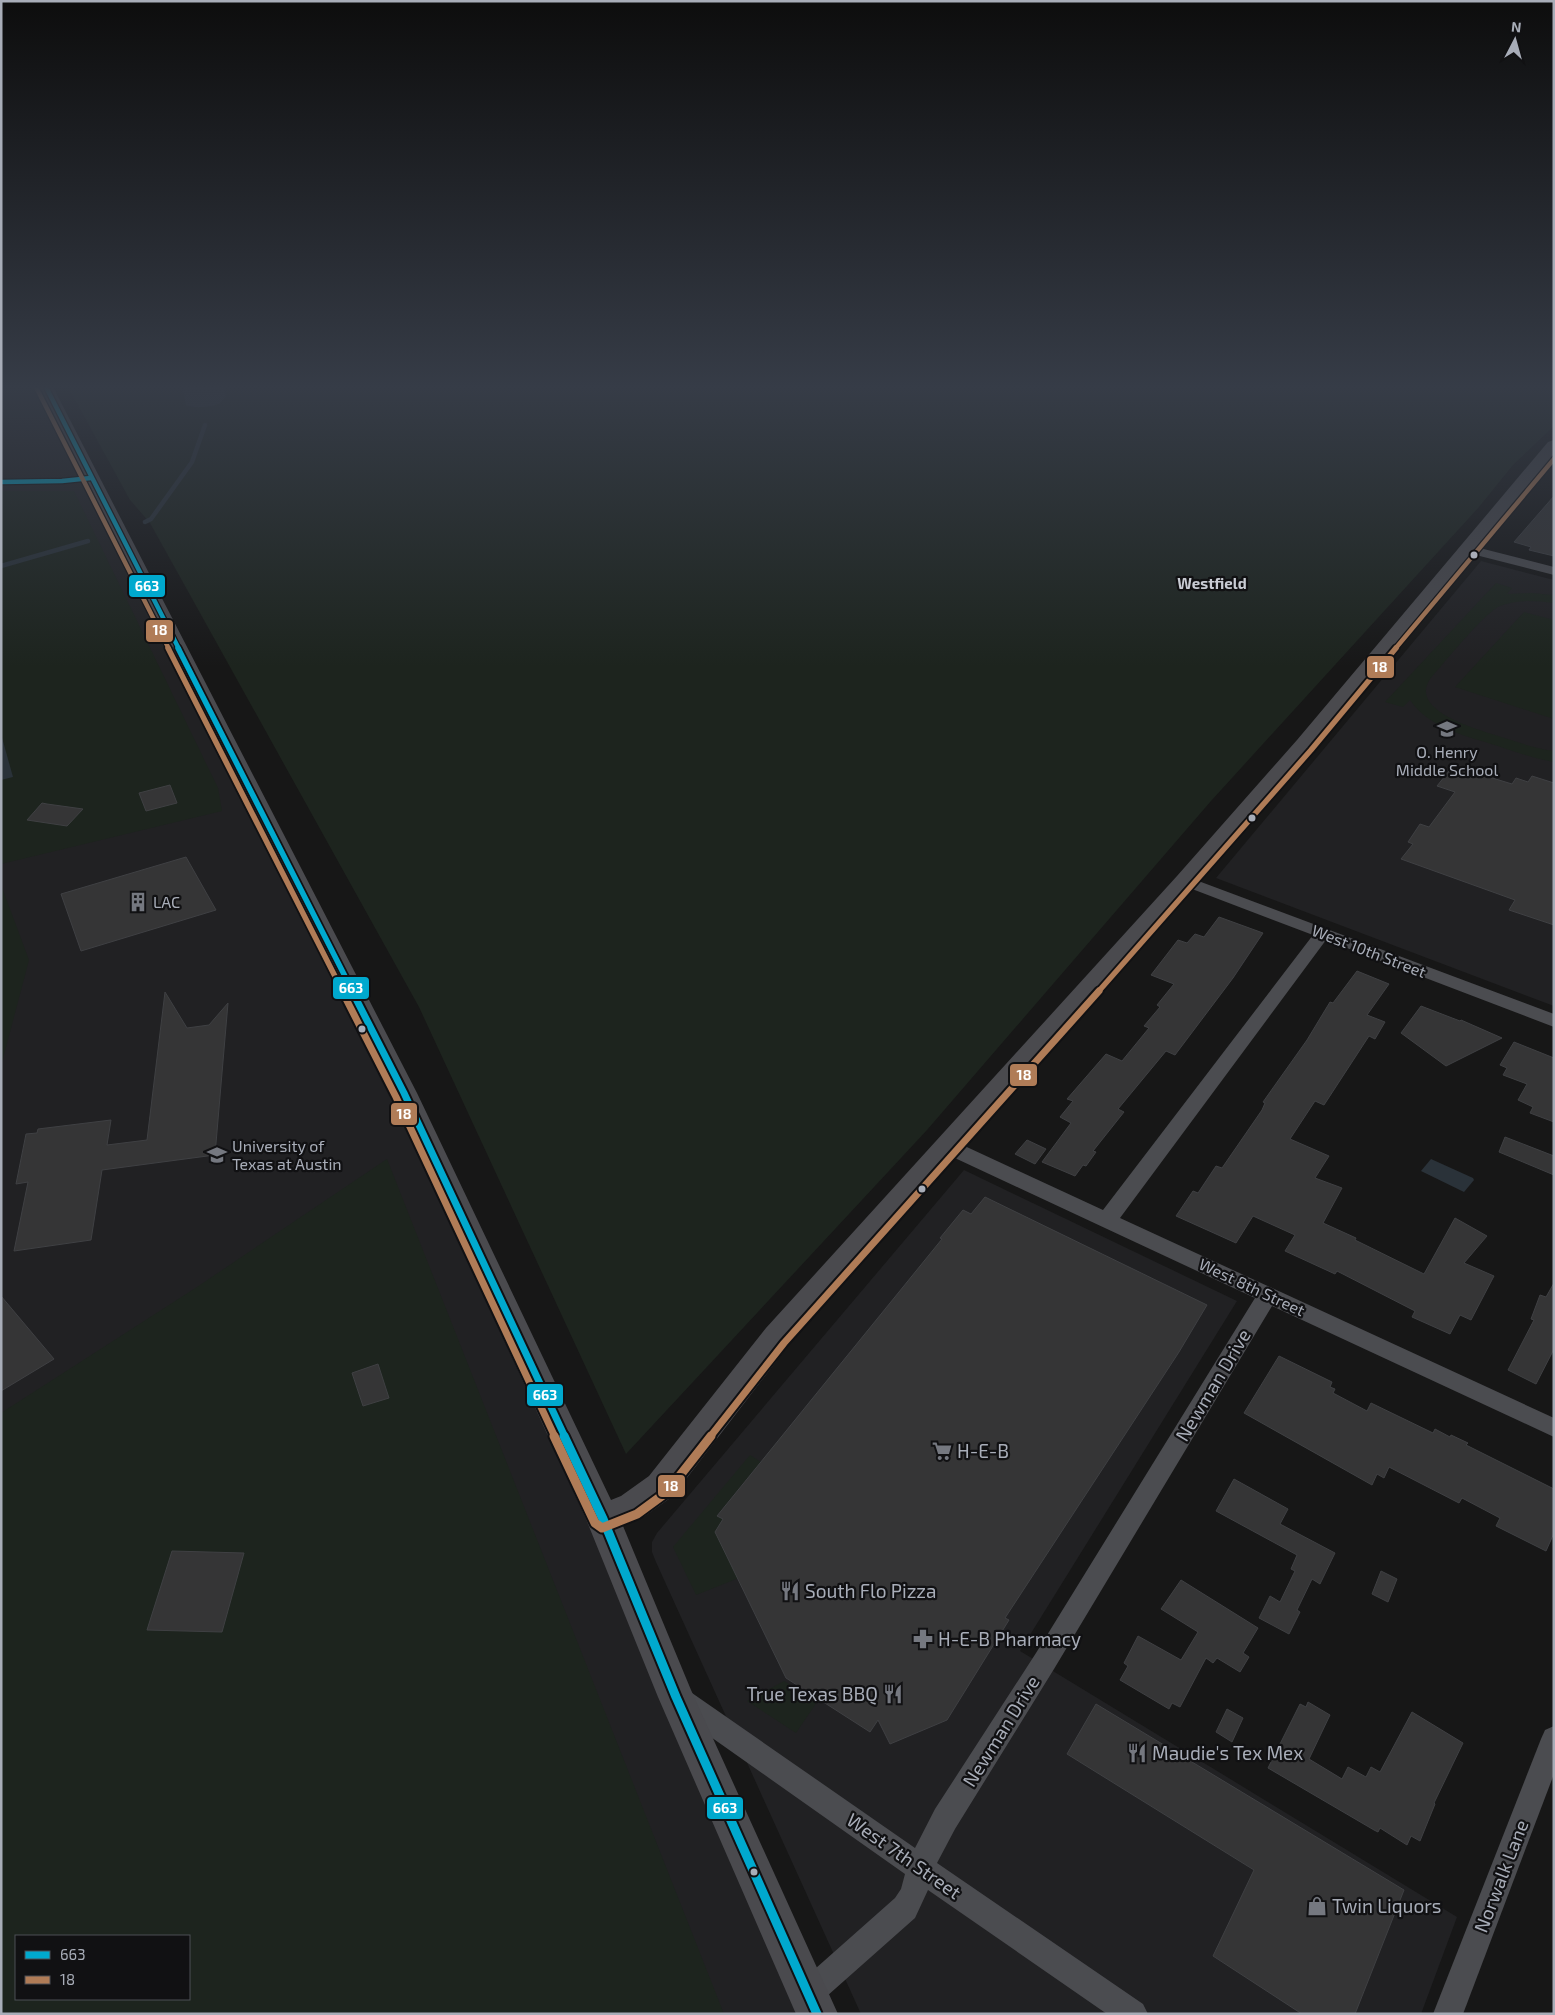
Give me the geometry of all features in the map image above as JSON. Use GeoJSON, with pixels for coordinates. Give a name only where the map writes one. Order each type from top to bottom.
{"type":"FeatureCollection","features":[{"type":"Feature","properties":{"kind":"street"},"geometry":{"type":"LineString","coordinates":[[1,482],[81,479]]}},
{"type":"Feature","properties":{"kind":"street"},"geometry":{"type":"LineString","coordinates":[[92,479],[404,1093],[603,1519],[676,1697],[813,2004]]}},
{"type":"Feature","properties":{"kind":"street"},"geometry":{"type":"LineString","coordinates":[[603,1519],[633,1506],[661,1486],[777,1338],[1185,881],[1304,744],[1526,479]]}},
{"type":"Feature","properties":{"kind":"street"},"geometry":{"type":"LineString","coordinates":[[1468,549],[1554,570]]}},
{"type":"Feature","properties":{"kind":"street","name":"West 10th Street"},"geometry":{"type":"LineString","coordinates":[[1185,881],[1554,1021]]}},
{"type":"Feature","properties":{"kind":"street"},"geometry":{"type":"LineString","coordinates":[[1107,1220],[1323,933]]}},
{"type":"Feature","properties":{"kind":"street","name":"West 8th Street"},"geometry":{"type":"LineString","coordinates":[[949,1147],[1554,1428]]}},
{"type":"Feature","properties":{"kind":"street","name":"Newman Drive"},"geometry":{"type":"LineString","coordinates":[[813,2004],[852,1957],[905,1908],[912,1894],[920,1868],[946,1819],[1045,1661],[1268,1294]]}},
{"type":"Feature","properties":{"kind":"street","name":"West 7th Street"},"geometry":{"type":"LineString","coordinates":[[676,1697],[1133,2014]]}},
{"type":"Feature","properties":{"kind":"street","name":"Norwalk Lane"},"geometry":{"type":"LineString","coordinates":[[1448,2014],[1554,1739]]}},
{"type":"Feature","properties":{"kind":"shaded area","name":"University of Texas at Austin"},"geometry":{"type":"Polygon","coordinates":[[[1,479],[93,479],[404,1093],[817,2014],[1,2014],[1,479]]]}},
{"type":"Feature","properties":{"kind":"shaded area"},"geometry":{"type":"Polygon","coordinates":[[[119,479],[1502,479],[1479,507],[1211,801],[927,1130],[626,1454],[419,1007],[150,523],[130,500],[119,479]]]}},
{"type":"Feature","properties":{"kind":"shaded area"},"geometry":{"type":"Polygon","coordinates":[[[1,491],[74,491],[218,788],[222,811],[1,864],[1,491]]]}},
{"type":"Feature","properties":{"kind":"shaded area","name":"O. Henry Middle School"},"geometry":{"type":"Polygon","coordinates":[[[1481,561],[1554,580],[1554,1006],[1216,878],[1481,561]]]}},
{"type":"Feature","properties":{"kind":"shaded area"},"geometry":{"type":"Polygon","coordinates":[[[1496,583],[1512,588],[1507,594],[1531,593],[1554,595],[1554,603],[1520,601],[1500,606],[1493,610],[1430,679],[1426,691],[1429,701],[1450,718],[1478,730],[1541,749],[1554,751],[1554,762],[1462,735],[1438,725],[1418,710],[1410,700],[1403,707],[1385,702],[1496,583]]]}},
{"type":"Feature","properties":{"kind":"shaded area"},"geometry":{"type":"Polygon","coordinates":[[[1524,612],[1554,620],[1554,719],[1455,687],[1524,612]]]}},
{"type":"Feature","properties":{"kind":"shaded area"},"geometry":{"type":"Polygon","coordinates":[[[1,734],[13,777],[1,780],[1,734]]]}},
{"type":"Feature","properties":{"kind":"shaded area"},"geometry":{"type":"Polygon","coordinates":[[[1,885],[29,960],[1,1066],[1,885]]]}},
{"type":"Feature","properties":{"kind":"shaded area"},"geometry":{"type":"Polygon","coordinates":[[[387,1159],[724,2014],[1,2014],[1,1413],[197,1287],[387,1159]]]}},
{"type":"Feature","properties":{"kind":"shaded area"},"geometry":{"type":"Polygon","coordinates":[[[1431,1159],[1474,1180],[1464,1192],[1421,1171],[1431,1159]]]}},
{"type":"Feature","properties":{"kind":"shaded area"},"geometry":{"type":"Polygon","coordinates":[[[964,1170],[1237,1301],[1020,1651],[1457,1917],[1421,2014],[861,2014],[656,1562],[652,1552],[652,1542],[657,1533],[964,1170]]]}},
{"type":"Feature","properties":{"kind":"shaded area"},"geometry":{"type":"Polygon","coordinates":[[[750,1455],[761,1462],[717,1515],[739,1528],[749,1574],[696,1595],[673,1547],[750,1455]]]}},
{"type":"Feature","properties":{"kind":"shaded area"},"geometry":{"type":"Polygon","coordinates":[[[784,1681],[817,1702],[796,1733],[747,1701],[784,1681]]]}},
{"type":"Feature","properties":{"kind":"building"},"geometry":{"type":"Polygon","coordinates":[[[1554,496],[1554,556],[1529,550],[1531,547],[1514,542],[1554,496]]]}},
{"type":"Feature","properties":{"kind":"building"},"geometry":{"type":"Polygon","coordinates":[[[1453,766],[1512,784],[1516,778],[1528,782],[1532,776],[1554,783],[1554,925],[1509,910],[1515,900],[1401,859],[1413,844],[1408,842],[1420,824],[1429,827],[1455,792],[1437,786],[1453,766]]]}},
{"type":"Feature","properties":{"kind":"building"},"geometry":{"type":"Polygon","coordinates":[[[170,785],[177,803],[146,811],[139,793],[170,785]]]}},
{"type":"Feature","properties":{"kind":"building"},"geometry":{"type":"Polygon","coordinates":[[[42,803],[83,809],[67,826],[27,820],[42,803]]]}},
{"type":"Feature","properties":{"kind":"building","name":"LAC"},"geometry":{"type":"Polygon","coordinates":[[[186,857],[216,910],[81,951],[61,894],[186,857]]]}},
{"type":"Feature","properties":{"kind":"building"},"geometry":{"type":"Polygon","coordinates":[[[1219,917],[1263,933],[1233,978],[1175,1055],[1166,1051],[1118,1109],[1124,1112],[1093,1151],[1096,1152],[1086,1166],[1083,1165],[1075,1176],[1042,1162],[1071,1123],[1060,1117],[1073,1101],[1067,1099],[1106,1054],[1122,1061],[1149,1028],[1144,1026],[1160,1007],[1157,1005],[1174,984],[1151,975],[1178,940],[1187,943],[1195,934],[1204,937],[1219,917]]]}},
{"type":"Feature","properties":{"kind":"building"},"geometry":{"type":"Polygon","coordinates":[[[1357,971],[1389,984],[1367,1015],[1385,1022],[1375,1039],[1369,1036],[1324,1105],[1315,1101],[1290,1139],[1329,1156],[1315,1178],[1342,1188],[1323,1223],[1424,1274],[1455,1218],[1487,1236],[1464,1263],[1494,1276],[1471,1320],[1460,1315],[1450,1334],[1412,1317],[1415,1311],[1337,1271],[1335,1274],[1285,1251],[1295,1235],[1253,1216],[1236,1243],[1176,1216],[1193,1191],[1198,1193],[1216,1166],[1222,1168],[1262,1110],[1265,1103],[1263,1102],[1307,1040],[1330,1002],[1333,1003],[1357,971]]]}},
{"type":"Feature","properties":{"kind":"building"},"geometry":{"type":"Polygon","coordinates":[[[165,992],[187,1028],[209,1025],[228,1003],[215,1155],[102,1170],[91,1240],[14,1251],[28,1182],[16,1184],[26,1134],[37,1133],[38,1129],[111,1120],[107,1145],[147,1140],[165,992]]]}},
{"type":"Feature","properties":{"kind":"building"},"geometry":{"type":"Polygon","coordinates":[[[1421,1006],[1461,1020],[1502,1038],[1446,1066],[1401,1033],[1421,1006]]]}},
{"type":"Feature","properties":{"kind":"building"},"geometry":{"type":"Polygon","coordinates":[[[1514,1042],[1554,1058],[1554,1122],[1530,1113],[1533,1107],[1518,1100],[1527,1084],[1503,1075],[1507,1068],[1500,1065],[1514,1042]]]}},
{"type":"Feature","properties":{"kind":"building"},"geometry":{"type":"Polygon","coordinates":[[[1505,1137],[1554,1156],[1554,1175],[1499,1152],[1505,1137]]]}},
{"type":"Feature","properties":{"kind":"building"},"geometry":{"type":"Polygon","coordinates":[[[1027,1140],[1046,1149],[1035,1164],[1015,1154],[1027,1140]]]}},
{"type":"Feature","properties":{"kind":"building","name":"H-E-B"},"geometry":{"type":"Polygon","coordinates":[[[985,1197],[1207,1305],[1179,1352],[1005,1618],[1009,1620],[947,1720],[890,1744],[878,1720],[870,1732],[786,1678],[715,1532],[723,1519],[717,1516],[942,1239],[940,1238],[963,1210],[971,1214],[985,1197]]]}},
{"type":"Feature","properties":{"kind":"building"},"geometry":{"type":"Polygon","coordinates":[[[1554,1283],[1554,1349],[1536,1384],[1508,1370],[1534,1320],[1531,1319],[1540,1295],[1546,1297],[1554,1283]]]}},
{"type":"Feature","properties":{"kind":"building"},"geometry":{"type":"Polygon","coordinates":[[[1,1296],[54,1359],[1,1391],[1,1296]]]}},
{"type":"Feature","properties":{"kind":"building"},"geometry":{"type":"Polygon","coordinates":[[[1279,1356],[1332,1382],[1330,1387],[1335,1389],[1333,1393],[1367,1411],[1371,1403],[1433,1433],[1435,1429],[1450,1437],[1451,1435],[1468,1443],[1466,1445],[1554,1489],[1554,1533],[1546,1551],[1496,1526],[1500,1518],[1462,1498],[1459,1503],[1389,1467],[1384,1478],[1377,1474],[1372,1485],[1244,1413],[1279,1356]]]}},
{"type":"Feature","properties":{"kind":"building"},"geometry":{"type":"Polygon","coordinates":[[[378,1364],[389,1398],[363,1406],[352,1373],[378,1364]]]}},
{"type":"Feature","properties":{"kind":"building"},"geometry":{"type":"Polygon","coordinates":[[[1234,1479],[1288,1509],[1280,1524],[1335,1553],[1320,1584],[1312,1579],[1297,1610],[1300,1612],[1289,1634],[1259,1618],[1270,1596],[1280,1602],[1295,1571],[1291,1569],[1297,1555],[1216,1511],[1234,1479]]]}},
{"type":"Feature","properties":{"kind":"building"},"geometry":{"type":"Polygon","coordinates":[[[172,1551],[244,1553],[222,1632],[147,1630],[172,1551]]]}},
{"type":"Feature","properties":{"kind":"building"},"geometry":{"type":"Polygon","coordinates":[[[1381,1571],[1397,1579],[1388,1602],[1372,1594],[1381,1571]]]}},
{"type":"Feature","properties":{"kind":"building"},"geometry":{"type":"Polygon","coordinates":[[[1181,1580],[1258,1628],[1243,1653],[1249,1657],[1240,1672],[1217,1658],[1213,1663],[1206,1658],[1180,1707],[1172,1703],[1169,1709],[1120,1680],[1128,1666],[1124,1663],[1138,1636],[1181,1660],[1198,1632],[1161,1609],[1181,1580]]]}},
{"type":"Feature","properties":{"kind":"building"},"geometry":{"type":"Polygon","coordinates":[[[1308,1702],[1330,1715],[1309,1759],[1342,1779],[1348,1767],[1366,1777],[1371,1767],[1380,1772],[1412,1712],[1463,1743],[1434,1803],[1420,1841],[1411,1836],[1407,1845],[1380,1828],[1378,1832],[1268,1768],[1300,1704],[1306,1707],[1308,1702]]]}},
{"type":"Feature","properties":{"kind":"building","name":"Twin Liquors"},"geometry":{"type":"Polygon","coordinates":[[[1096,1704],[1404,1890],[1355,2014],[1302,2014],[1213,1956],[1254,1870],[1067,1754],[1096,1704]]]}},
{"type":"Feature","properties":{"kind":"building"},"geometry":{"type":"Polygon","coordinates":[[[1227,1709],[1243,1718],[1232,1742],[1216,1732],[1227,1709]]]}},
{"type":"Feature","properties":{"kind":"waterway"},"geometry":{"type":"LineString","coordinates":[[145,522],[151,519],[180,479]]}},
{"type":"Feature","properties":{"kind":"waterway"},"geometry":{"type":"LineString","coordinates":[[1,566],[88,541]]}},
{"type":"Feature","properties":{"kind":"transit line","name":"663"},"geometry":{"type":"LineString","coordinates":[[1,482],[81,479]]}},
{"type":"Feature","properties":{"kind":"transit line","name":"18"},"geometry":{"type":"LineString","coordinates":[[83,479],[396,1097],[595,1523],[602,1528],[637,1514],[667,1492],[784,1343],[1192,887],[1311,750],[1537,479]]}},
{"type":"Feature","properties":{"kind":"transit line","name":"663"},"geometry":{"type":"LineString","coordinates":[[93,479],[404,1093],[603,1519],[676,1697],[817,2014]]}},
{"type":"Feature","properties":{"kind":"place","name":"O. Henry Middle School"},"geometry":{"type":"Point","coordinates":[1447,729]}},
{"type":"Feature","properties":{"kind":"place","name":"LAC"},"geometry":{"type":"Point","coordinates":[138,902]}},
{"type":"Feature","properties":{"kind":"place","name":"University of Texas at Austin"},"geometry":{"type":"Point","coordinates":[217,1155]}},
{"type":"Feature","properties":{"kind":"place","name":"H-E-B"},"geometry":{"type":"Point","coordinates":[942,1451]}},
{"type":"Feature","properties":{"kind":"place","name":"South Flo Pizza"},"geometry":{"type":"Point","coordinates":[790,1591]}},
{"type":"Feature","properties":{"kind":"place","name":"H-E-B Pharmacy"},"geometry":{"type":"Point","coordinates":[923,1639]}},
{"type":"Feature","properties":{"kind":"place","name":"True Texas BBQ"},"geometry":{"type":"Point","coordinates":[893,1694]}},
{"type":"Feature","properties":{"kind":"place","name":"Maudie's Tex Mex"},"geometry":{"type":"Point","coordinates":[1137,1753]}},
{"type":"Feature","properties":{"kind":"place","name":"Twin Liquors"},"geometry":{"type":"Point","coordinates":[1317,1906]}},
{"type":"Feature","properties":{"kind":"district","name":"Westfield"},"geometry":{"type":"Point","coordinates":[1212,584]}}]}
